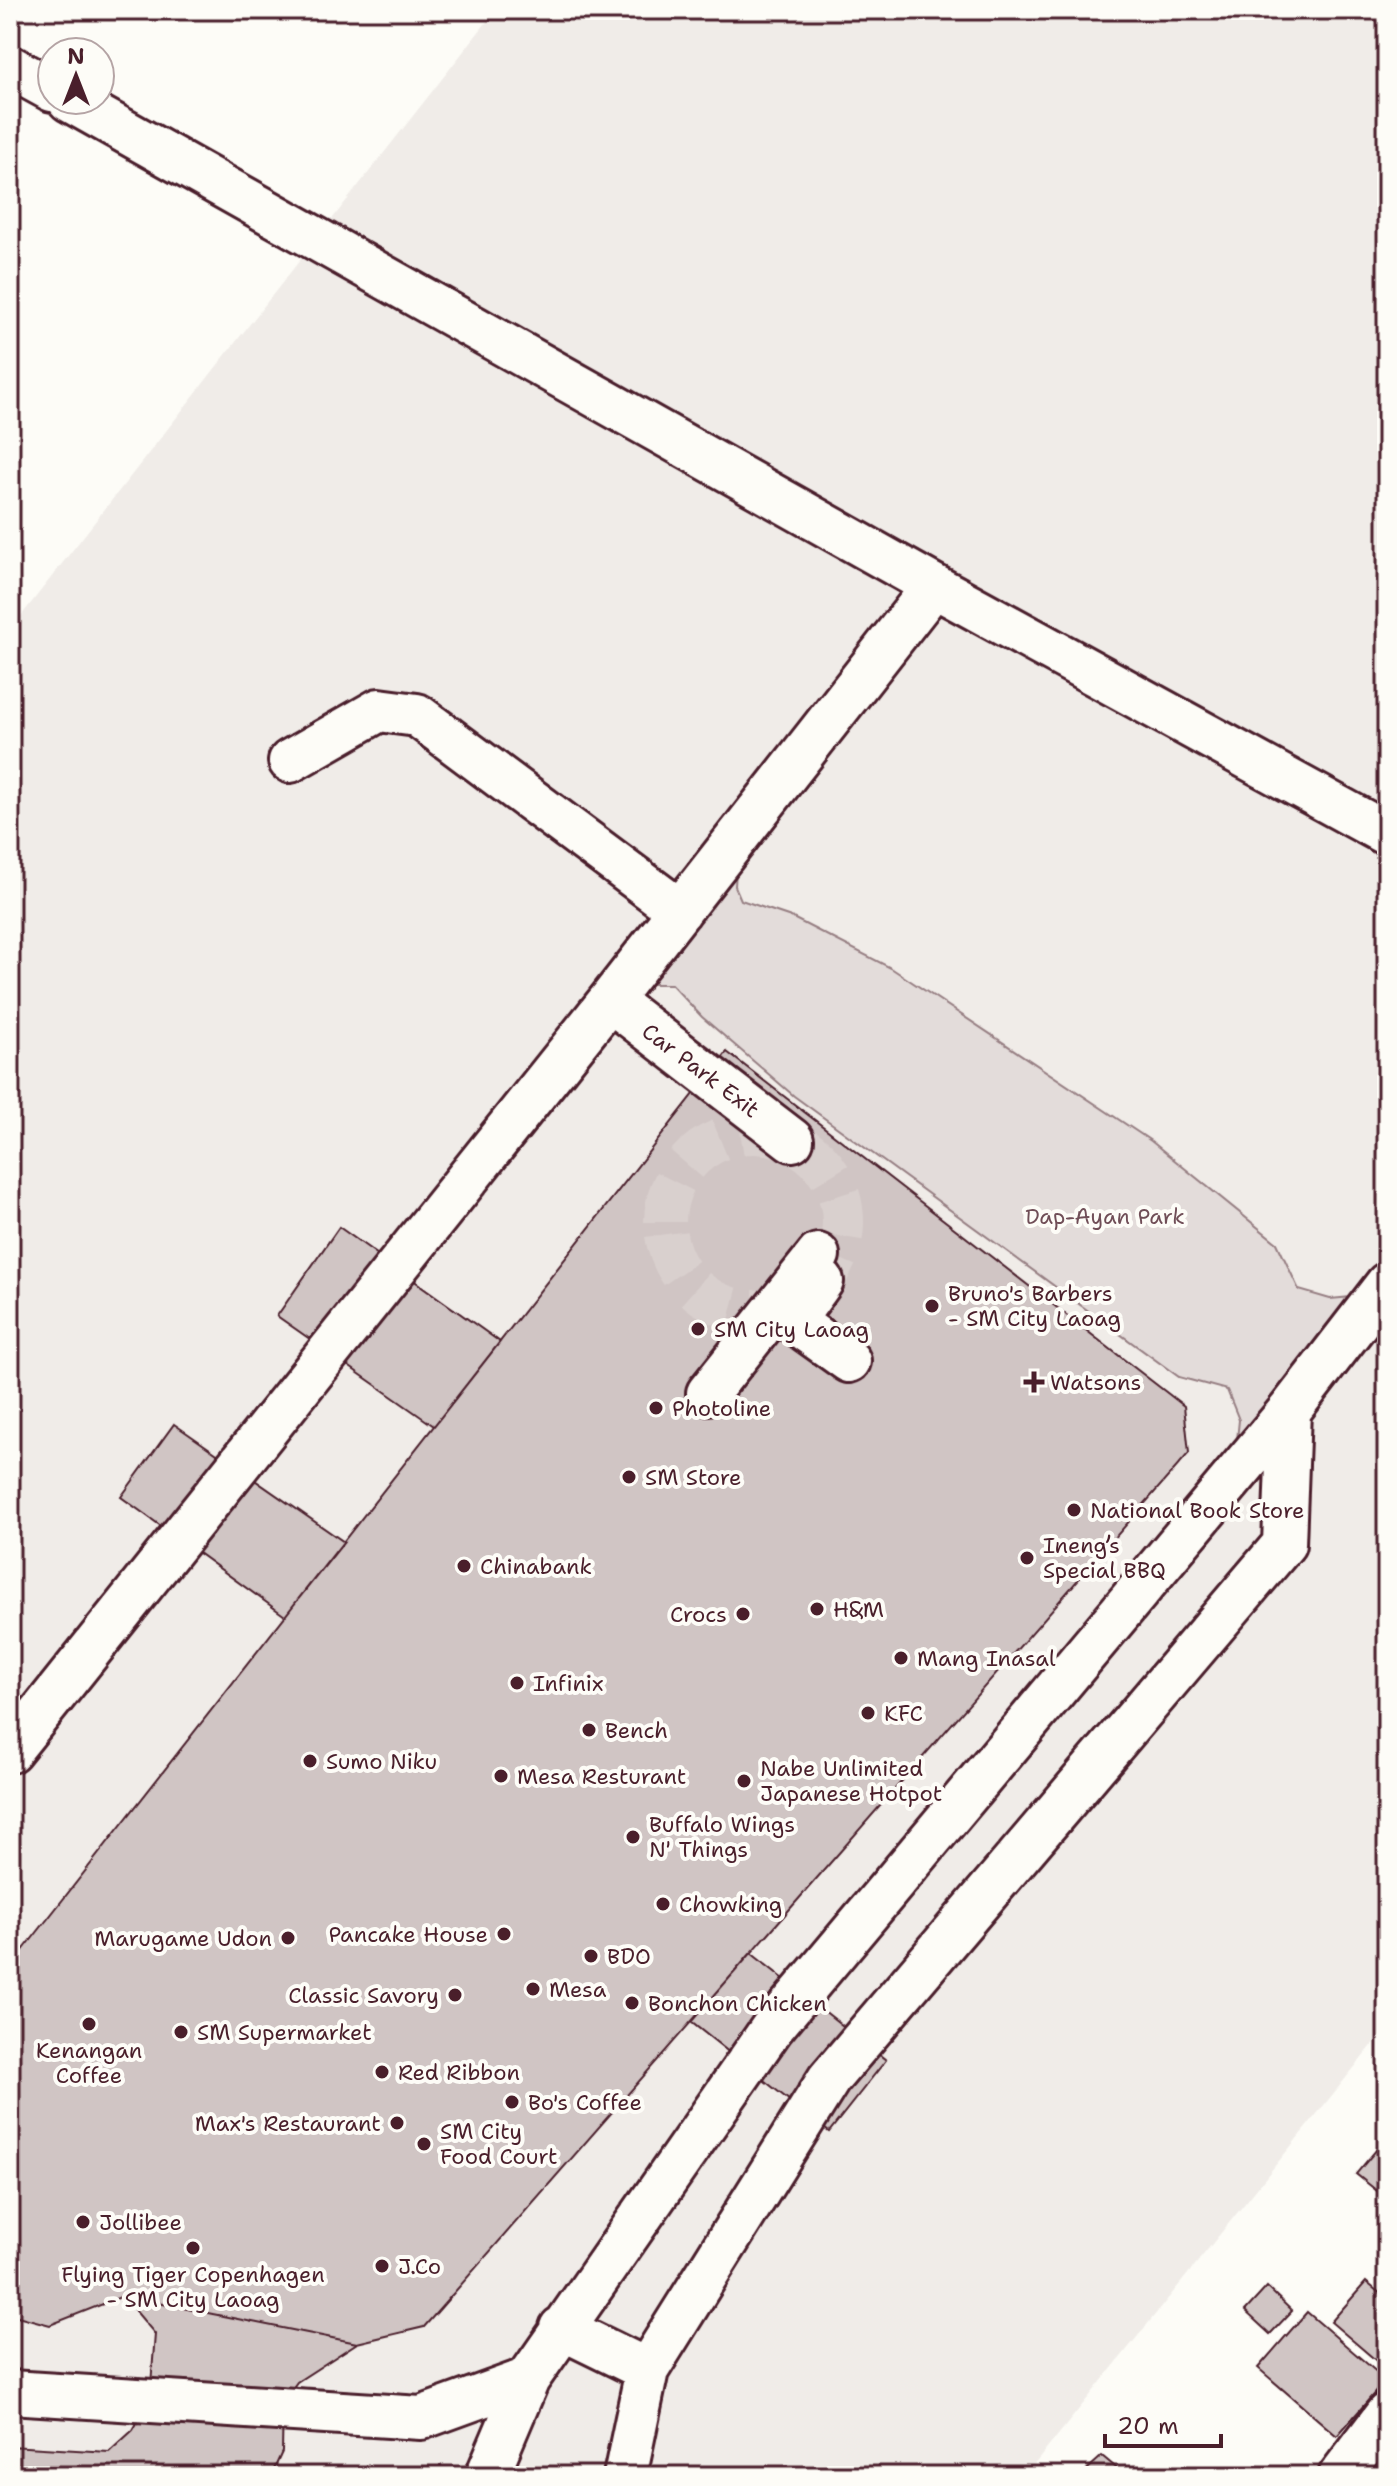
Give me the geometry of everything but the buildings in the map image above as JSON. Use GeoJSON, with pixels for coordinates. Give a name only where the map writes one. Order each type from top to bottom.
{"type":"FeatureCollection","features":[{"type":"Feature","properties":{"kind":"street"},"geometry":{"type":"LineString","coordinates":[[10,67],[36,81]]}},
{"type":"Feature","properties":{"kind":"street"},"geometry":{"type":"LineString","coordinates":[[97,116],[934,586],[1387,834]]}},
{"type":"Feature","properties":{"kind":"street"},"geometry":{"type":"LineString","coordinates":[[10,1751],[604,1008],[934,586]]}},
{"type":"Feature","properties":{"kind":"street"},"geometry":{"type":"LineString","coordinates":[[290,761],[379,710],[417,715],[680,911]]}},
{"type":"Feature","properties":{"kind":"street","name":"Car Park Exit"},"geometry":{"type":"LineString","coordinates":[[604,1008],[786,1146]]}},
{"type":"Feature","properties":{"kind":"street"},"geometry":{"type":"LineString","coordinates":[[708,1393],[824,1262],[793,1321],[849,1361]]}},
{"type":"Feature","properties":{"kind":"street"},"geometry":{"type":"LineString","coordinates":[[487,2476],[528,2379],[772,2028],[1289,1411],[1387,1284]]}},
{"type":"Feature","properties":{"kind":"street"},"geometry":{"type":"LineString","coordinates":[[625,2476],[647,2370],[829,2079],[1284,1544],[1289,1411]]}},
{"type":"Feature","properties":{"kind":"street"},"geometry":{"type":"LineString","coordinates":[[561,2328],[647,2370]]}},
{"type":"Feature","properties":{"kind":"street"},"geometry":{"type":"LineString","coordinates":[[10,2392],[421,2418],[528,2379]]}},
{"type":"Feature","properties":{"kind":"street"},"geometry":{"type":"LineString","coordinates":[[1340,2476],[1387,2414]]}},
{"type":"Feature","properties":{"kind":"shaded area","name":"SM City Laoag"},"geometry":{"type":"Polygon","coordinates":[[[496,10],[1387,10],[1387,2027],[1025,2476],[10,2476],[10,630],[496,10]]]}},
{"type":"Feature","properties":{"kind":"green space","name":"Dap-Ayan Park"},"geometry":{"type":"Polygon","coordinates":[[[736,870],[735,886],[741,900],[791,917],[891,968],[1151,1141],[1277,1243],[1299,1290],[1330,1299],[1352,1297],[1237,1440],[1239,1420],[1227,1390],[1179,1377],[794,1096],[702,1017],[671,984],[646,984],[736,870]]]}},
{"type":"Feature","properties":{"kind":"tunnel"},"geometry":{"type":"LineString","coordinates":[[754,1133],[788,1139],[817,1159],[837,1188],[843,1222],[837,1256],[817,1285],[788,1305],[754,1311],[720,1305],[691,1285],[671,1256],[665,1222],[671,1188],[691,1159],[720,1139],[754,1133]]}},
{"type":"Feature","properties":{"kind":"place","name":"Bruno's Barbers - SM City Laoag"},"geometry":{"type":"Point","coordinates":[932,1306]}},
{"type":"Feature","properties":{"kind":"place","name":"SM City Laoag"},"geometry":{"type":"Point","coordinates":[698,1329]}},
{"type":"Feature","properties":{"kind":"place","name":"Watsons"},"geometry":{"type":"Point","coordinates":[1034,1382]}},
{"type":"Feature","properties":{"kind":"place","name":"Photoline"},"geometry":{"type":"Point","coordinates":[656,1408]}},
{"type":"Feature","properties":{"kind":"place","name":"SM Store"},"geometry":{"type":"Point","coordinates":[629,1477]}},
{"type":"Feature","properties":{"kind":"place","name":"National Book Store"},"geometry":{"type":"Point","coordinates":[1074,1510]}},
{"type":"Feature","properties":{"kind":"place","name":"Ineng’s Special BBQ"},"geometry":{"type":"Point","coordinates":[1027,1558]}},
{"type":"Feature","properties":{"kind":"place","name":"Chinabank"},"geometry":{"type":"Point","coordinates":[464,1566]}},
{"type":"Feature","properties":{"kind":"place","name":"H&M"},"geometry":{"type":"Point","coordinates":[817,1609]}},
{"type":"Feature","properties":{"kind":"place","name":"Crocs"},"geometry":{"type":"Point","coordinates":[743,1614]}},
{"type":"Feature","properties":{"kind":"place","name":"Mang Inasal"},"geometry":{"type":"Point","coordinates":[901,1658]}},
{"type":"Feature","properties":{"kind":"place","name":"Infinix"},"geometry":{"type":"Point","coordinates":[517,1683]}},
{"type":"Feature","properties":{"kind":"place","name":"KFC"},"geometry":{"type":"Point","coordinates":[868,1713]}},
{"type":"Feature","properties":{"kind":"place","name":"Bench"},"geometry":{"type":"Point","coordinates":[589,1730]}},
{"type":"Feature","properties":{"kind":"place","name":"Sumo Niku"},"geometry":{"type":"Point","coordinates":[310,1761]}},
{"type":"Feature","properties":{"kind":"place","name":"Mesa Resturant"},"geometry":{"type":"Point","coordinates":[501,1776]}},
{"type":"Feature","properties":{"kind":"place","name":"Nabe Unlimited Japanese Hotpot"},"geometry":{"type":"Point","coordinates":[744,1781]}},
{"type":"Feature","properties":{"kind":"place","name":"Buffalo Wings N' Things"},"geometry":{"type":"Point","coordinates":[633,1837]}},
{"type":"Feature","properties":{"kind":"place","name":"Chowking"},"geometry":{"type":"Point","coordinates":[663,1904]}},
{"type":"Feature","properties":{"kind":"place","name":"Pancake House"},"geometry":{"type":"Point","coordinates":[504,1934]}},
{"type":"Feature","properties":{"kind":"place","name":"Marugame Udon"},"geometry":{"type":"Point","coordinates":[288,1938]}},
{"type":"Feature","properties":{"kind":"place","name":"BDO"},"geometry":{"type":"Point","coordinates":[591,1956]}},
{"type":"Feature","properties":{"kind":"place","name":"Mesa"},"geometry":{"type":"Point","coordinates":[533,1989]}},
{"type":"Feature","properties":{"kind":"place","name":"Classic Savory"},"geometry":{"type":"Point","coordinates":[455,1995]}},
{"type":"Feature","properties":{"kind":"place","name":"Bonchon Chicken"},"geometry":{"type":"Point","coordinates":[632,2003]}},
{"type":"Feature","properties":{"kind":"place","name":"Kenangan Coffee"},"geometry":{"type":"Point","coordinates":[89,2024]}},
{"type":"Feature","properties":{"kind":"place","name":"SM Supermarket"},"geometry":{"type":"Point","coordinates":[181,2032]}},
{"type":"Feature","properties":{"kind":"place","name":"Red Ribbon"},"geometry":{"type":"Point","coordinates":[382,2072]}},
{"type":"Feature","properties":{"kind":"place","name":"Bo's Coffee"},"geometry":{"type":"Point","coordinates":[512,2102]}},
{"type":"Feature","properties":{"kind":"place","name":"Max's Restaurant"},"geometry":{"type":"Point","coordinates":[397,2123]}},
{"type":"Feature","properties":{"kind":"place","name":"SM City Food Court"},"geometry":{"type":"Point","coordinates":[424,2144]}},
{"type":"Feature","properties":{"kind":"place","name":"Jollibee"},"geometry":{"type":"Point","coordinates":[83,2222]}},
{"type":"Feature","properties":{"kind":"place","name":"Flying Tiger Copenhagen - SM City Laoag"},"geometry":{"type":"Point","coordinates":[193,2248]}},
{"type":"Feature","properties":{"kind":"place","name":"J.Co"},"geometry":{"type":"Point","coordinates":[382,2266]}}]}
